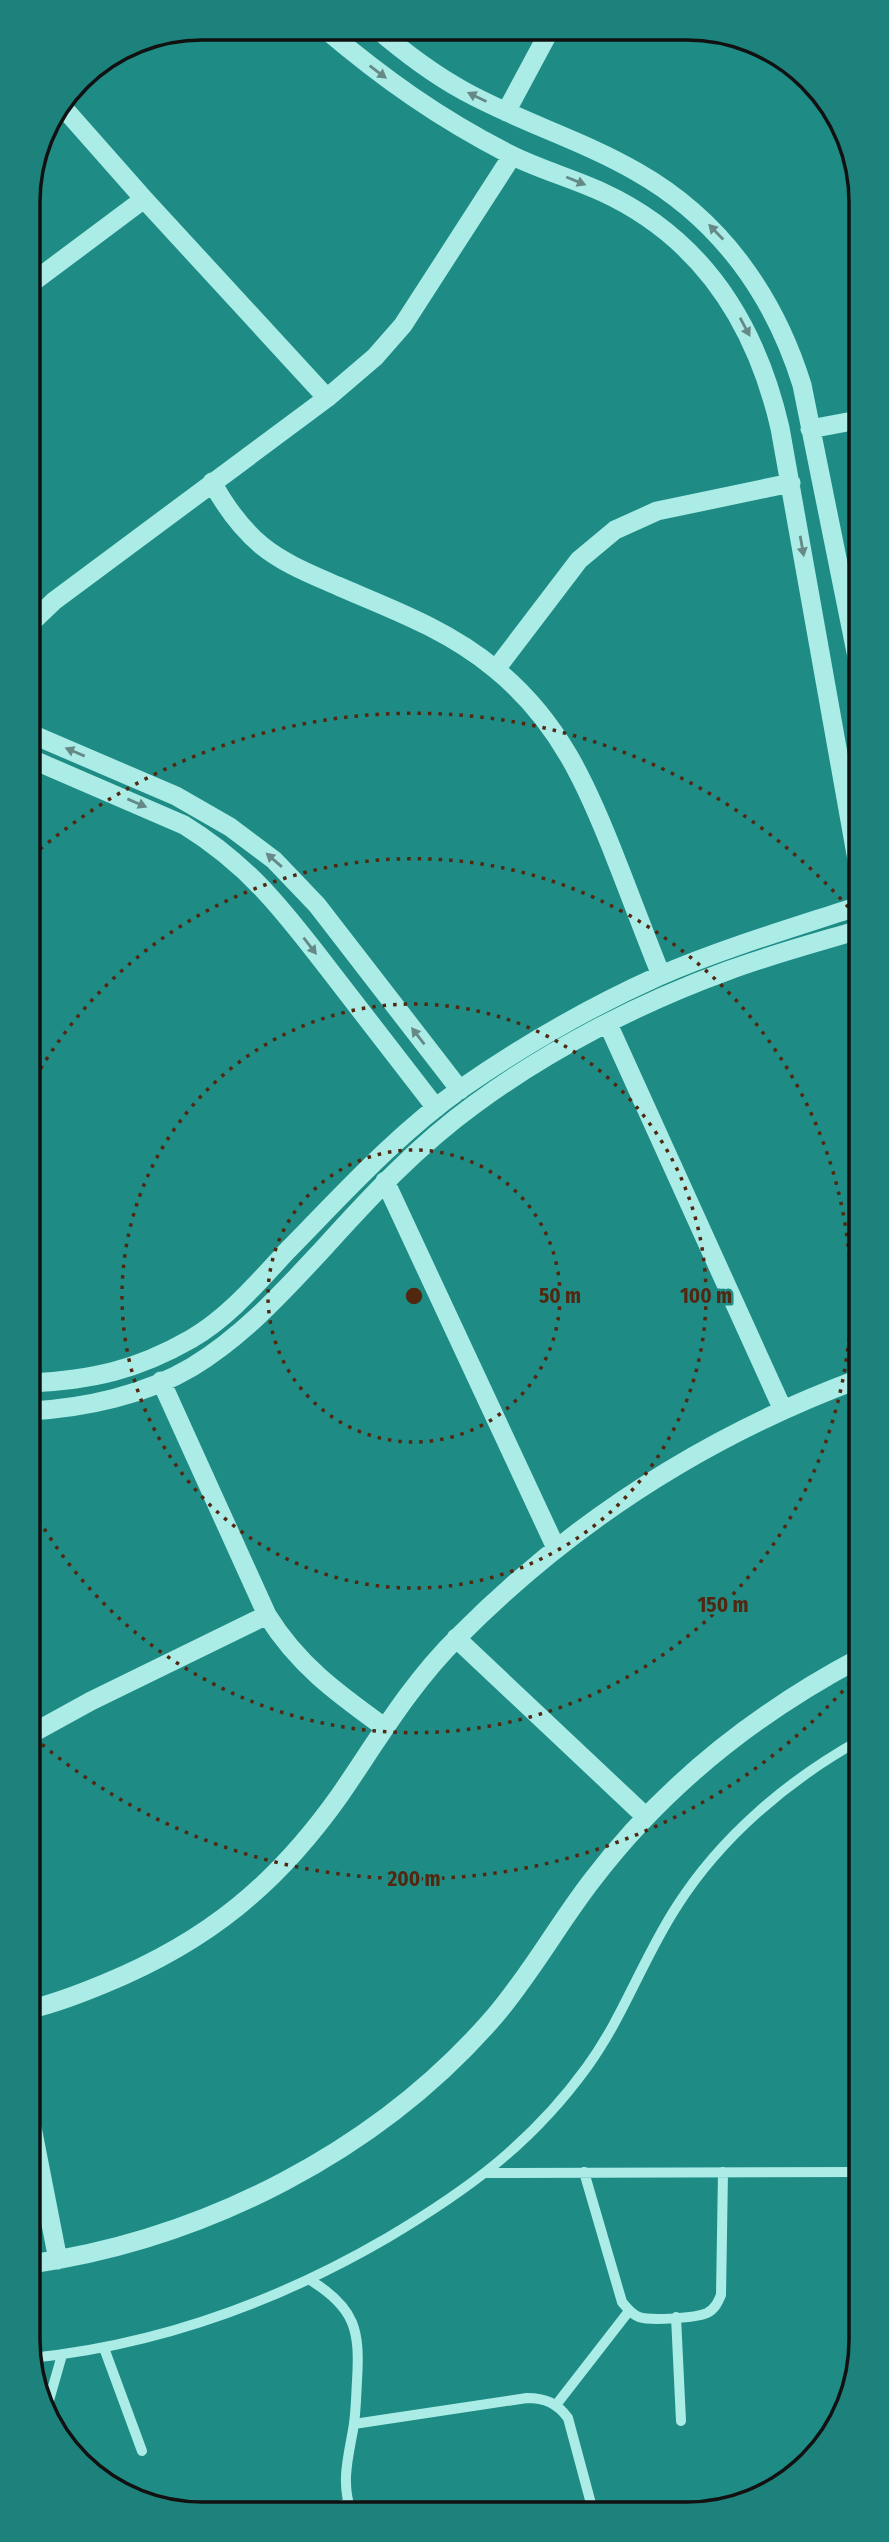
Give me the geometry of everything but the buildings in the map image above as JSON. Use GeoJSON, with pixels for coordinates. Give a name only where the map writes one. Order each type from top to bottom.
{"type":"FeatureCollection","features":[{"type":"Feature","properties":{"kind":"street"},"geometry":{"type":"LineString","coordinates":[[506,112],[544,40]]}},
{"type":"Feature","properties":{"kind":"street"},"geometry":{"type":"LineString","coordinates":[[340,41],[404,92],[447,121],[512,156],[624,203],[666,231],[702,266],[732,305],[756,350],[773,397],[791,483],[849,812]]}},
{"type":"Feature","properties":{"kind":"street"},"geometry":{"type":"LineString","coordinates":[[392,41],[463,90],[638,172],[684,203],[724,241],[757,284],[784,333],[802,385],[849,617]]}},
{"type":"Feature","properties":{"kind":"street"},"geometry":{"type":"LineString","coordinates":[[68,113],[327,398]]}},
{"type":"Feature","properties":{"kind":"street"},"geometry":{"type":"LineString","coordinates":[[41,614],[54,601],[327,398],[375,357],[403,325],[512,156]]}},
{"type":"Feature","properties":{"kind":"street"},"geometry":{"type":"LineString","coordinates":[[41,276],[144,199]]}},
{"type":"Feature","properties":{"kind":"street"},"geometry":{"type":"LineString","coordinates":[[810,429],[849,422]]}},
{"type":"Feature","properties":{"kind":"street"},"geometry":{"type":"LineString","coordinates":[[212,482],[234,517],[247,532],[276,556],[443,632],[496,669],[542,716],[577,767],[591,795],[661,975]]}},
{"type":"Feature","properties":{"kind":"street"},"geometry":{"type":"LineString","coordinates":[[496,669],[579,560],[615,530],[657,511],[791,483]]}},
{"type":"Feature","properties":{"kind":"street"},"geometry":{"type":"LineString","coordinates":[[41,738],[185,800],[230,827],[274,860],[317,905],[460,1090]]}},
{"type":"Feature","properties":{"kind":"street"},"geometry":{"type":"LineString","coordinates":[[41,763],[184,825],[244,868],[278,904],[436,1108]]}},
{"type":"Feature","properties":{"kind":"street"},"geometry":{"type":"LineString","coordinates":[[40,1383],[75,1381],[106,1375],[137,1365],[194,1338],[243,1298],[375,1161],[436,1108],[560,1026],[661,975],[849,909]]}},
{"type":"Feature","properties":{"kind":"street"},"geometry":{"type":"LineString","coordinates":[[40,1409],[113,1399],[161,1381],[192,1367],[238,1335],[261,1314],[385,1181],[476,1103],[540,1061],[608,1024],[726,971],[849,933]]}},
{"type":"Feature","properties":{"kind":"street"},"geometry":{"type":"LineString","coordinates":[[608,1024],[783,1410]]}},
{"type":"Feature","properties":{"kind":"street"},"geometry":{"type":"LineString","coordinates":[[385,1181],[556,1548]]}},
{"type":"Feature","properties":{"kind":"street"},"geometry":{"type":"LineString","coordinates":[[161,1381],[267,1615],[280,1636],[306,1666],[334,1691],[384,1727]]}},
{"type":"Feature","properties":{"kind":"street"},"geometry":{"type":"LineString","coordinates":[[40,2006],[75,1996],[164,1957],[218,1924],[243,1904],[289,1860],[310,1835],[384,1727],[456,1638],[556,1548],[668,1470],[707,1447],[783,1410],[848,1383]]}},
{"type":"Feature","properties":{"kind":"street"},"geometry":{"type":"LineString","coordinates":[[40,1729],[267,1615]]}},
{"type":"Feature","properties":{"kind":"street"},"geometry":{"type":"LineString","coordinates":[[456,1638],[646,1817]]}},
{"type":"Feature","properties":{"kind":"street"},"geometry":{"type":"LineString","coordinates":[[40,2263],[123,2245],[230,2207],[294,2176],[378,2122],[430,2080],[493,2018],[520,1984],[594,1877],[646,1817],[706,1760],[746,1728],[848,1664]]}},
{"type":"Feature","properties":{"kind":"street"},"geometry":{"type":"LineString","coordinates":[[40,2168],[58,2260]]}},
{"type":"Feature","properties":{"kind":"lane"},"geometry":{"type":"LineString","coordinates":[[42,2357],[104,2348],[221,2317],[310,2280],[426,2215],[486,2173],[541,2123],[587,2066],[626,2004],[677,1906],[716,1856],[751,1819],[780,1794],[848,1747]]}},
{"type":"Feature","properties":{"kind":"lane"},"geometry":{"type":"LineString","coordinates":[[584,2172],[622,2302],[629,2311],[639,2317],[650,2318],[707,2313],[716,2306],[722,2295],[723,2172]]}},
{"type":"Feature","properties":{"kind":"lane"},"geometry":{"type":"LineString","coordinates":[[486,2173],[848,2172]]}},
{"type":"Feature","properties":{"kind":"lane"},"geometry":{"type":"LineString","coordinates":[[310,2280],[335,2298],[346,2311],[354,2326],[360,2358],[354,2424],[345,2478],[349,2502]]}},
{"type":"Feature","properties":{"kind":"lane"},"geometry":{"type":"LineString","coordinates":[[556,2404],[629,2311]]}},
{"type":"Feature","properties":{"kind":"lane"},"geometry":{"type":"LineString","coordinates":[[676,2317],[681,2421]]}},
{"type":"Feature","properties":{"kind":"lane"},"geometry":{"type":"LineString","coordinates":[[104,2348],[142,2451]]}},
{"type":"Feature","properties":{"kind":"lane"},"geometry":{"type":"LineString","coordinates":[[50,2396],[62,2355]]}},
{"type":"Feature","properties":{"kind":"lane"},"geometry":{"type":"LineString","coordinates":[[354,2424],[527,2398],[547,2400],[562,2410],[571,2426],[591,2502]]}}]}
